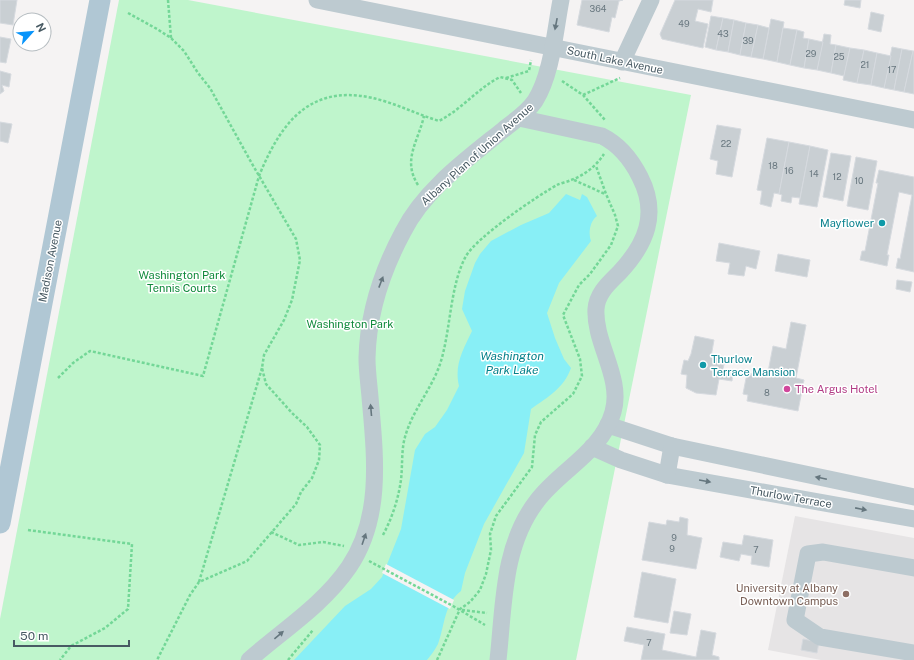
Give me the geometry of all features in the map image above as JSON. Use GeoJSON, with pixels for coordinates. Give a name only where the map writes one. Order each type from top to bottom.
{"type":"FeatureCollection","features":[{"type":"Feature","properties":{"kind":"main road","name":"Madison Avenue"},"geometry":{"type":"LineString","coordinates":[[0,523],[100,0]]}},
{"type":"Feature","properties":{"kind":"street","name":"South Lake Avenue"},"geometry":{"type":"LineString","coordinates":[[317,0],[552,47],[621,70],[914,120]]}},
{"type":"Feature","properties":{"kind":"street","name":"Albany Plan of Union Avenue"},"geometry":{"type":"LineString","coordinates":[[249,660],[326,596],[348,568],[364,561],[361,546],[371,517],[375,457],[367,359],[371,321],[379,285],[403,232],[419,206],[448,177],[534,103],[542,87],[547,71],[560,0]]}},
{"type":"Feature","properties":{"kind":"street"},"geometry":{"type":"LineString","coordinates":[[621,70],[651,0]]}},
{"type":"Feature","properties":{"kind":"street"},"geometry":{"type":"LineString","coordinates":[[498,660],[506,580],[512,552],[530,511],[537,500],[592,447],[608,425],[613,411],[614,393],[605,351],[596,323],[596,308],[602,291],[629,262],[641,246],[650,219],[648,197],[643,182],[634,164],[621,148],[602,136],[523,114]]}},
{"type":"Feature","properties":{"kind":"street"},"geometry":{"type":"LineString","coordinates":[[608,425],[672,446],[914,497]]}},
{"type":"Feature","properties":{"kind":"street"},"geometry":{"type":"LineString","coordinates":[[667,475],[672,446]]}},
{"type":"Feature","properties":{"kind":"street","name":"Thurlow Terrace"},"geometry":{"type":"LineString","coordinates":[[592,447],[621,460],[667,475],[914,520]]}},
{"type":"Feature","properties":{"kind":"street"},"geometry":{"type":"LineString","coordinates":[[838,505],[843,483]]}},
{"type":"Feature","properties":{"kind":"street"},"geometry":{"type":"LineString","coordinates":[[914,568],[823,552],[808,554],[795,620],[820,637],[914,654]]}},
{"type":"Feature","properties":{"kind":"path"},"geometry":{"type":"LineString","coordinates":[[168,0],[171,38]]}},
{"type":"Feature","properties":{"kind":"path"},"geometry":{"type":"LineString","coordinates":[[128,13],[138,17],[171,38],[184,51],[210,88],[259,176],[296,238],[300,260],[292,300],[284,320],[264,354],[262,368],[199,582],[190,595],[156,660]]}},
{"type":"Feature","properties":{"kind":"path"},"geometry":{"type":"LineString","coordinates":[[505,78],[529,71],[531,60]]}},
{"type":"Feature","properties":{"kind":"path"},"geometry":{"type":"LineString","coordinates":[[583,95],[621,70]]}},
{"type":"Feature","properties":{"kind":"path"},"geometry":{"type":"LineString","coordinates":[[379,541],[389,524],[400,486],[404,441],[412,418],[434,379],[440,365],[456,285],[467,255],[479,242],[515,214],[558,184],[573,180],[596,166],[612,141],[610,125],[583,95],[547,71]]}},
{"type":"Feature","properties":{"kind":"path"},"geometry":{"type":"LineString","coordinates":[[58,378],[73,363],[90,352],[203,376],[259,176],[269,151],[285,126],[297,112],[313,102],[352,95],[382,100],[439,121],[454,113],[490,82],[500,77],[512,80],[518,87],[524,98],[523,114]]}},
{"type":"Feature","properties":{"kind":"path"},"geometry":{"type":"LineString","coordinates":[[424,116],[410,158],[411,174],[417,185],[428,197]]}},
{"type":"Feature","properties":{"kind":"path"},"geometry":{"type":"LineString","coordinates":[[437,660],[460,609],[470,602],[480,590],[486,574],[491,550],[490,534],[496,516],[532,467],[535,435],[541,422],[573,394],[582,376],[580,359],[563,315],[575,292],[590,274],[615,236],[618,226],[596,166]]}},
{"type":"Feature","properties":{"kind":"path"},"geometry":{"type":"LineString","coordinates":[[573,180],[606,194]]}},
{"type":"Feature","properties":{"kind":"path"},"geometry":{"type":"LineString","coordinates":[[199,582],[247,561],[296,504],[301,492],[312,478],[319,460],[320,445],[307,427],[266,384],[262,368]]}},
{"type":"Feature","properties":{"kind":"path"},"geometry":{"type":"LineString","coordinates":[[28,530],[132,544],[128,609],[105,628],[71,646],[60,660]]}},
{"type":"Feature","properties":{"kind":"path"},"geometry":{"type":"LineString","coordinates":[[271,532],[299,545],[323,542],[341,545],[364,561],[376,565],[460,609],[501,635]]}},
{"type":"Feature","properties":{"kind":"path"},"geometry":{"type":"LineString","coordinates":[[460,609],[478,613],[503,613]]}},
{"type":"Feature","properties":{"kind":"path"},"geometry":{"type":"LineString","coordinates":[[288,660],[317,625]]}},
{"type":"Feature","properties":{"kind":"shaded area","name":"University at Albany Downtown Campus"},"geometry":{"type":"Polygon","coordinates":[[[795,516],[914,538],[914,660],[821,660],[768,650],[795,516]]]}},
{"type":"Feature","properties":{"kind":"green space","name":"Washington Park"},"geometry":{"type":"Polygon","coordinates":[[[119,0],[188,0],[691,95],[576,660],[0,660],[0,619],[119,0]]]}},
{"type":"Feature","properties":{"kind":"water","name":"Washington Park Lake"},"geometry":{"type":"Polygon","coordinates":[[[566,194],[580,200],[582,194],[587,197],[597,216],[590,227],[591,241],[559,283],[547,313],[564,359],[571,368],[560,387],[531,409],[524,453],[484,524],[465,573],[461,591],[455,596],[448,608],[437,646],[427,660],[294,660],[345,606],[371,589],[382,577],[401,529],[415,450],[425,434],[435,427],[447,410],[459,386],[458,371],[460,358],[472,331],[462,309],[465,291],[475,263],[480,254],[491,241],[521,225],[549,213],[566,194]]]}},
{"type":"Feature","properties":{"kind":"pier"},"geometry":{"type":"Polygon","coordinates":[[[386,564],[454,600],[450,609],[382,573],[386,564]]]}},
{"type":"Feature","properties":{"kind":"building"},"geometry":{"type":"Polygon","coordinates":[[[0,0],[17,0],[15,12],[12,12],[12,25],[0,23],[0,0]]]}},
{"type":"Feature","properties":{"kind":"building"},"geometry":{"type":"Polygon","coordinates":[[[582,0],[623,0],[619,1],[615,18],[612,17],[609,32],[577,25],[582,0]]]}},
{"type":"Feature","properties":{"kind":"building"},"geometry":{"type":"Polygon","coordinates":[[[675,0],[713,0],[711,12],[698,9],[695,21],[708,24],[703,48],[662,39],[660,34],[675,0]]]}},
{"type":"Feature","properties":{"kind":"building"},"geometry":{"type":"Polygon","coordinates":[[[845,0],[861,0],[860,8],[844,5],[845,0]]]}},
{"type":"Feature","properties":{"kind":"building"},"geometry":{"type":"Polygon","coordinates":[[[871,12],[884,15],[881,32],[868,29],[871,12]]]}},
{"type":"Feature","properties":{"kind":"building"},"geometry":{"type":"Polygon","coordinates":[[[711,16],[723,18],[716,50],[705,47],[711,16]]]}},
{"type":"Feature","properties":{"kind":"building"},"geometry":{"type":"Polygon","coordinates":[[[723,18],[734,20],[728,52],[716,50],[723,18]]]}},
{"type":"Feature","properties":{"kind":"building"},"geometry":{"type":"Polygon","coordinates":[[[771,19],[784,22],[777,62],[763,59],[771,19]]]}},
{"type":"Feature","properties":{"kind":"building"},"geometry":{"type":"Polygon","coordinates":[[[734,20],[746,23],[740,55],[728,52],[734,20]]]}},
{"type":"Feature","properties":{"kind":"building"},"geometry":{"type":"Polygon","coordinates":[[[746,23],[758,25],[751,57],[740,55],[746,23]]]}},
{"type":"Feature","properties":{"kind":"building"},"geometry":{"type":"Polygon","coordinates":[[[758,25],[769,28],[763,59],[751,57],[758,25]]]}},
{"type":"Feature","properties":{"kind":"building"},"geometry":{"type":"Polygon","coordinates":[[[783,28],[797,30],[790,65],[777,62],[783,28]]]}},
{"type":"Feature","properties":{"kind":"building"},"geometry":{"type":"Polygon","coordinates":[[[797,30],[804,32],[803,38],[809,39],[804,68],[790,65],[797,30]]]}},
{"type":"Feature","properties":{"kind":"building"},"geometry":{"type":"Polygon","coordinates":[[[824,34],[831,35],[830,44],[836,45],[831,73],[817,70],[824,34]]]}},
{"type":"Feature","properties":{"kind":"building"},"geometry":{"type":"Polygon","coordinates":[[[0,37],[11,39],[6,63],[0,62],[0,37]]]}},
{"type":"Feature","properties":{"kind":"building"},"geometry":{"type":"Polygon","coordinates":[[[809,39],[823,42],[817,70],[804,68],[809,39]]]}},
{"type":"Feature","properties":{"kind":"building"},"geometry":{"type":"Polygon","coordinates":[[[836,45],[850,48],[844,76],[831,73],[836,45]]]}},
{"type":"Feature","properties":{"kind":"building"},"geometry":{"type":"Polygon","coordinates":[[[892,47],[902,49],[894,90],[884,88],[892,47]]]}},
{"type":"Feature","properties":{"kind":"building"},"geometry":{"type":"Polygon","coordinates":[[[850,48],[864,50],[857,83],[843,80],[850,48]]]}},
{"type":"Feature","properties":{"kind":"building"},"geometry":{"type":"Polygon","coordinates":[[[902,49],[913,51],[904,92],[894,90],[902,49]]]}},
{"type":"Feature","properties":{"kind":"building"},"geometry":{"type":"Polygon","coordinates":[[[864,50],[877,53],[871,85],[857,83],[864,50]]]}},
{"type":"Feature","properties":{"kind":"building"},"geometry":{"type":"Polygon","coordinates":[[[914,51],[914,94],[904,92],[914,51]]]}},
{"type":"Feature","properties":{"kind":"building"},"geometry":{"type":"Polygon","coordinates":[[[877,53],[891,56],[884,88],[871,85],[877,53]]]}},
{"type":"Feature","properties":{"kind":"building"},"geometry":{"type":"Polygon","coordinates":[[[0,71],[11,74],[9,87],[2,85],[4,91],[0,94],[0,71]]]}},
{"type":"Feature","properties":{"kind":"building"},"geometry":{"type":"Polygon","coordinates":[[[0,122],[12,124],[8,143],[0,141],[0,122]]]}},
{"type":"Feature","properties":{"kind":"building"},"geometry":{"type":"Polygon","coordinates":[[[717,125],[741,129],[732,177],[716,174],[718,161],[710,159],[717,125]]]}},
{"type":"Feature","properties":{"kind":"building"},"geometry":{"type":"Polygon","coordinates":[[[767,138],[789,142],[779,194],[774,193],[771,207],[760,204],[762,191],[757,190],[767,138]]]}},
{"type":"Feature","properties":{"kind":"building"},"geometry":{"type":"Polygon","coordinates":[[[789,142],[810,146],[800,198],[792,197],[791,203],[781,201],[782,195],[779,194],[789,142]]]}},
{"type":"Feature","properties":{"kind":"building"},"geometry":{"type":"Polygon","coordinates":[[[810,146],[828,150],[817,207],[799,204],[810,146]]]}},
{"type":"Feature","properties":{"kind":"building"},"geometry":{"type":"Polygon","coordinates":[[[831,153],[851,156],[843,201],[823,197],[831,153]]]}},
{"type":"Feature","properties":{"kind":"building"},"geometry":{"type":"Polygon","coordinates":[[[856,157],[877,161],[868,210],[847,206],[856,157]]]}},
{"type":"Feature","properties":{"kind":"building","name":"Mayflower"},"geometry":{"type":"Polygon","coordinates":[[[879,170],[914,177],[914,272],[896,268],[898,258],[900,259],[912,195],[899,192],[887,255],[889,255],[887,266],[860,260],[862,251],[865,251],[878,183],[876,183],[879,170]]]}},
{"type":"Feature","properties":{"kind":"building"},"geometry":{"type":"Polygon","coordinates":[[[719,243],[760,251],[756,269],[746,266],[744,276],[728,274],[730,263],[716,261],[719,243]]]}},
{"type":"Feature","properties":{"kind":"building"},"geometry":{"type":"Polygon","coordinates":[[[778,254],[810,260],[807,277],[775,271],[778,254]]]}},
{"type":"Feature","properties":{"kind":"building"},"geometry":{"type":"Polygon","coordinates":[[[897,280],[912,282],[910,292],[896,289],[897,280]]]}},
{"type":"Feature","properties":{"kind":"building"},"geometry":{"type":"Polygon","coordinates":[[[791,322],[806,325],[796,378],[804,380],[798,411],[747,401],[748,395],[743,394],[747,373],[753,374],[753,370],[768,372],[773,346],[786,349],[791,322]]]}},
{"type":"Feature","properties":{"kind":"building","name":"Thurlow Terrace Mansion"},"geometry":{"type":"Polygon","coordinates":[[[695,336],[714,340],[711,357],[725,360],[723,369],[733,371],[732,381],[719,379],[716,395],[696,393],[686,388],[687,375],[681,374],[684,360],[688,361],[691,354],[695,336]]]}},
{"type":"Feature","properties":{"kind":"building"},"geometry":{"type":"Polygon","coordinates":[[[680,517],[688,519],[687,535],[702,538],[696,569],[642,560],[649,522],[666,525],[667,520],[679,522],[680,517]]]}},
{"type":"Feature","properties":{"kind":"building"},"geometry":{"type":"Polygon","coordinates":[[[744,535],[773,540],[769,567],[751,564],[752,556],[741,554],[739,561],[720,557],[723,542],[742,545],[744,535]]]}},
{"type":"Feature","properties":{"kind":"building"},"geometry":{"type":"Polygon","coordinates":[[[642,572],[676,579],[668,623],[634,617],[642,572]]]}},
{"type":"Feature","properties":{"kind":"building"},"geometry":{"type":"Polygon","coordinates":[[[674,611],[691,614],[687,635],[670,633],[674,611]]]}},
{"type":"Feature","properties":{"kind":"building"},"geometry":{"type":"Polygon","coordinates":[[[627,627],[665,634],[662,650],[696,657],[701,630],[716,633],[712,655],[719,657],[719,660],[641,660],[644,645],[624,641],[627,627]]]}},
{"type":"Feature","properties":{"kind":"building"},"geometry":{"type":"Polygon","coordinates":[[[803,639],[819,642],[817,653],[801,650],[803,639]]]}},
{"type":"Feature","properties":{"kind":"place","name":"Mayflower"},"geometry":{"type":"Point","coordinates":[882,223]}},
{"type":"Feature","properties":{"kind":"place","name":"Thurlow Terrace Mansion"},"geometry":{"type":"Point","coordinates":[703,365]}},
{"type":"Feature","properties":{"kind":"place","name":"The Argus Hotel"},"geometry":{"type":"Point","coordinates":[787,389]}},
{"type":"Feature","properties":{"kind":"place","name":"University at Albany Downtown Campus"},"geometry":{"type":"Point","coordinates":[846,594]}},
{"type":"Feature","properties":{"kind":"park label","name":"Washington Park Tennis Courts"},"geometry":{"type":"Point","coordinates":[182,281]}}]}
